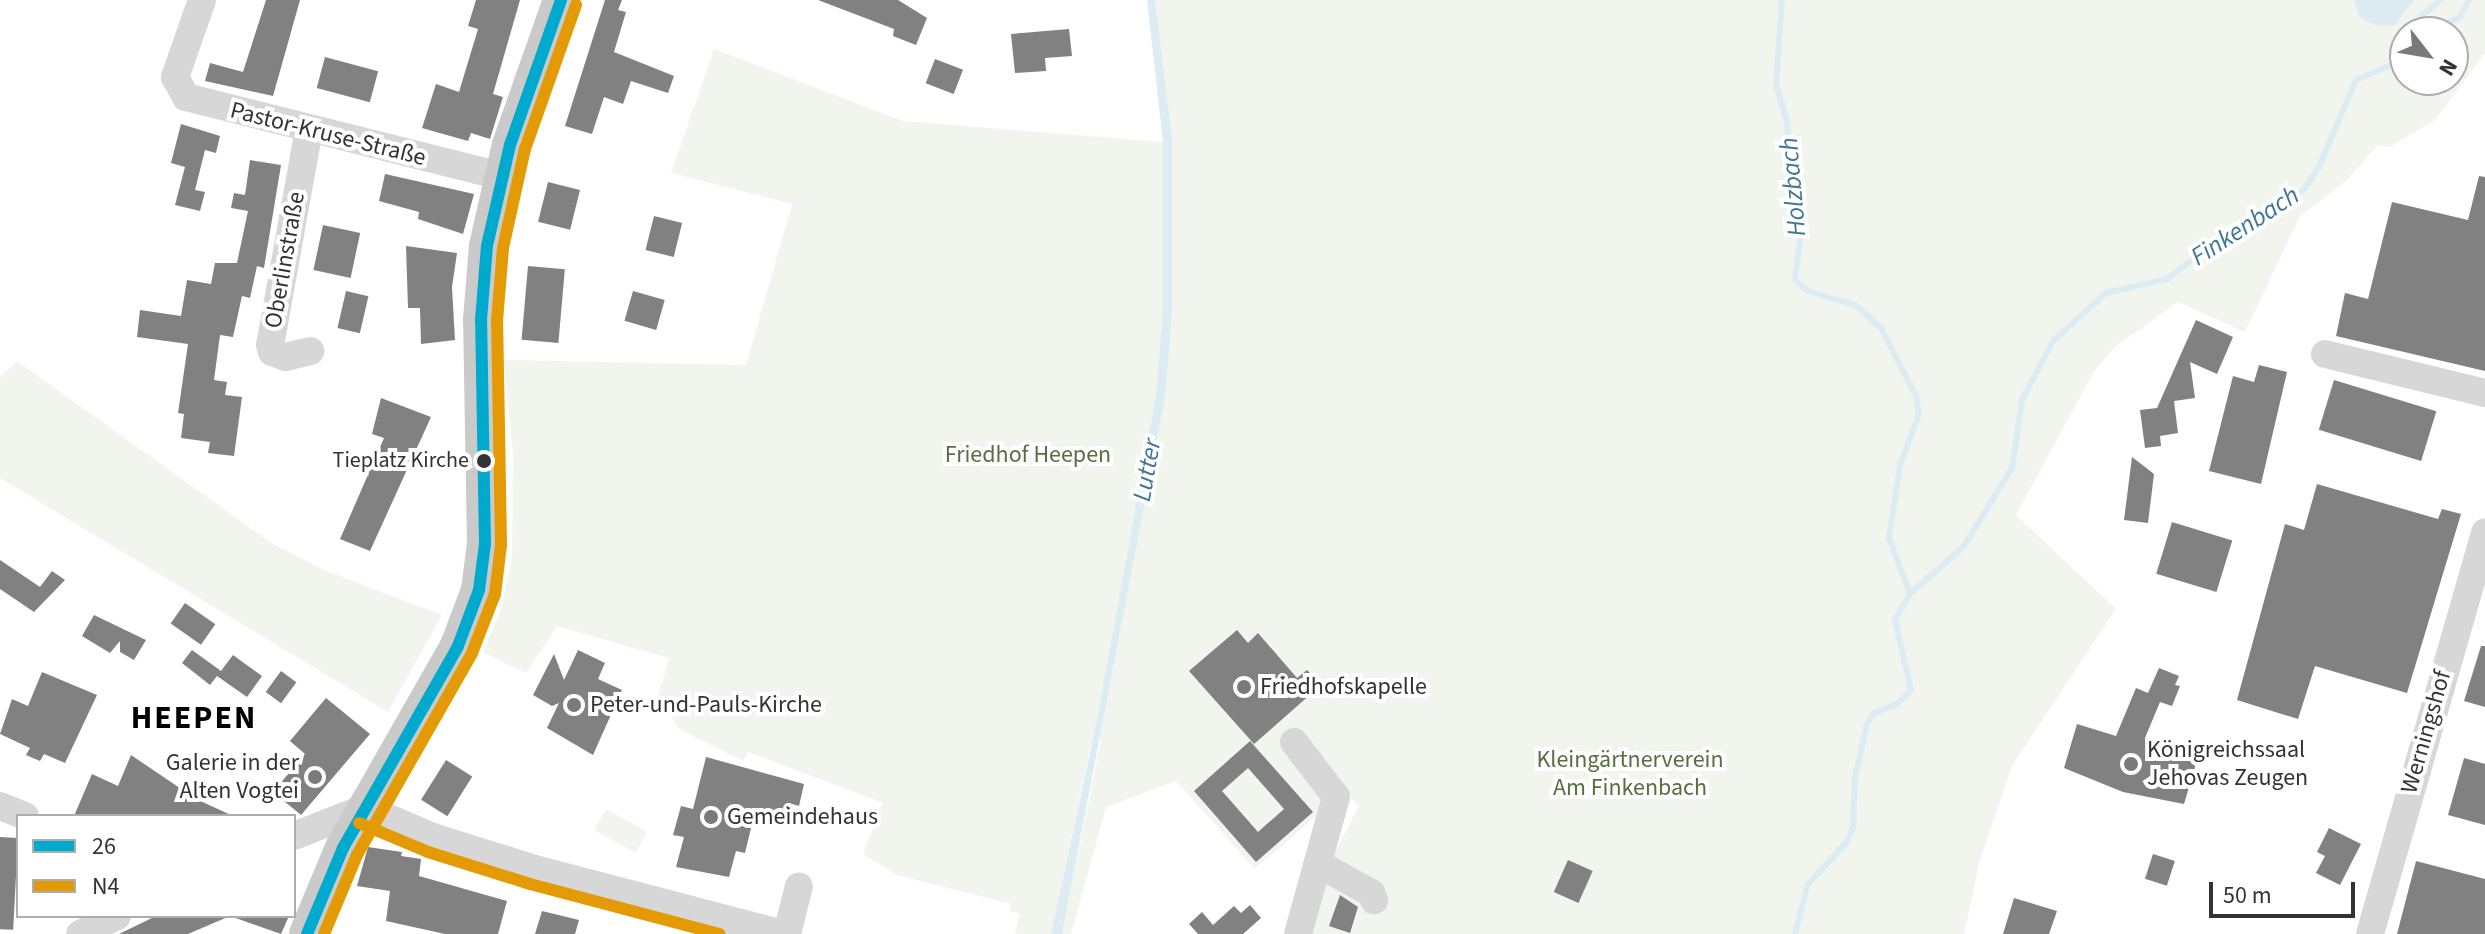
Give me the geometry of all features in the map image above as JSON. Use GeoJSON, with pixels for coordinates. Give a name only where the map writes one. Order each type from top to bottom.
{"type":"FeatureCollection","features":[{"type":"Feature","properties":{"kind":"main road"},"geometry":{"type":"LineString","coordinates":[[307,934],[365,808],[458,646],[479,590],[485,544],[482,289],[501,176],[561,0]]}},
{"type":"Feature","properties":{"kind":"street","name":"Pastor-Kruse-Straße"},"geometry":{"type":"LineString","coordinates":[[202,0],[177,69],[177,86],[192,99],[501,176]]}},
{"type":"Feature","properties":{"kind":"street","name":"Oberlinstraße"},"geometry":{"type":"LineString","coordinates":[[309,129],[270,345],[272,352],[285,357],[310,351]]}},
{"type":"Feature","properties":{"kind":"street"},"geometry":{"type":"LineString","coordinates":[[2325,354],[2485,393]]}},
{"type":"Feature","properties":{"kind":"street","name":"Werningshof"},"geometry":{"type":"LineString","coordinates":[[2370,934],[2485,532]]}},
{"type":"Feature","properties":{"kind":"street"},"geometry":{"type":"LineString","coordinates":[[1294,742],[1335,792],[1319,864],[1298,934]]}},
{"type":"Feature","properties":{"kind":"street"},"geometry":{"type":"LineString","coordinates":[[0,806],[20,814]]}},
{"type":"Feature","properties":{"kind":"street"},"geometry":{"type":"LineString","coordinates":[[296,835],[365,808],[535,869],[781,934],[799,886]]}},
{"type":"Feature","properties":{"kind":"street"},"geometry":{"type":"LineString","coordinates":[[1319,864],[1371,893],[1374,900]]}},
{"type":"Feature","properties":{"kind":"street"},"geometry":{"type":"LineString","coordinates":[[80,934],[113,918]]}},
{"type":"Feature","properties":{"kind":"green space"},"geometry":{"type":"Polygon","coordinates":[[[1155,0],[2485,0],[2485,53],[2469,74],[2469,16],[2389,16],[2389,96],[2453,96],[2435,120],[2390,147],[2378,145],[2345,182],[2300,216],[2245,332],[2178,302],[2116,346],[2093,373],[2016,515],[2116,609],[2013,764],[1980,860],[1964,934],[1307,934],[1335,852],[1359,806],[1344,792],[1255,869],[1176,781],[1106,807],[1071,934],[1062,934],[1101,739],[1091,744],[1051,934],[1015,934],[1020,914],[1010,911],[1011,904],[897,875],[863,854],[883,803],[748,752],[743,761],[679,729],[668,710],[655,707],[669,658],[557,626],[526,673],[483,652],[501,609],[512,559],[513,454],[504,360],[746,365],[792,204],[671,173],[714,49],[903,121],[1163,142],[1171,140],[1155,0]]]}},
{"type":"Feature","properties":{"kind":"green space"},"geometry":{"type":"Polygon","coordinates":[[[17,361],[270,542],[324,570],[442,615],[388,712],[0,478],[0,377],[17,361]]]}},
{"type":"Feature","properties":{"kind":"green space"},"geometry":{"type":"Polygon","coordinates":[[[606,809],[647,832],[635,853],[594,830],[606,809]]]}},
{"type":"Feature","properties":{"kind":"water","name":"Lutter"},"geometry":{"type":"Polygon","coordinates":[[[1147,0],[1155,0],[1172,140],[1172,312],[1165,397],[1062,934],[1051,934],[1097,720],[1156,396],[1163,312],[1163,142],[1147,0]]]}},
{"type":"Feature","properties":{"kind":"water"},"geometry":{"type":"Polygon","coordinates":[[[2354,0],[2414,0],[2402,16],[2389,16],[2389,26],[2374,25],[2359,16],[2354,0]]]}},
{"type":"Feature","properties":{"kind":"building"},"geometry":{"type":"Polygon","coordinates":[[[266,0],[300,0],[273,96],[205,81],[210,63],[243,72],[266,0]]]}},
{"type":"Feature","properties":{"kind":"building"},"geometry":{"type":"Polygon","coordinates":[[[476,0],[520,0],[493,94],[503,97],[490,139],[471,133],[468,141],[422,128],[436,84],[459,92],[478,29],[468,26],[476,0]]]}},
{"type":"Feature","properties":{"kind":"building"},"geometry":{"type":"Polygon","coordinates":[[[605,0],[622,0],[618,10],[626,12],[614,52],[674,76],[668,93],[631,81],[623,104],[604,97],[592,134],[565,126],[605,0]]]}},
{"type":"Feature","properties":{"kind":"building"},"geometry":{"type":"Polygon","coordinates":[[[818,0],[898,0],[927,18],[916,45],[893,36],[894,29],[818,0]]]}},
{"type":"Feature","properties":{"kind":"building"},"geometry":{"type":"Polygon","coordinates":[[[1069,29],[1072,56],[1045,58],[1046,71],[1015,73],[1011,34],[1069,29]]]}},
{"type":"Feature","properties":{"kind":"building"},"geometry":{"type":"Polygon","coordinates":[[[325,57],[378,71],[370,102],[317,88],[325,57]]]}},
{"type":"Feature","properties":{"kind":"building"},"geometry":{"type":"Polygon","coordinates":[[[935,59],[963,70],[954,94],[926,83],[935,59]]]}},
{"type":"Feature","properties":{"kind":"building"},"geometry":{"type":"Polygon","coordinates":[[[181,124],[220,136],[216,153],[205,150],[195,190],[205,192],[200,211],[175,205],[185,167],[171,163],[181,124]]]}},
{"type":"Feature","properties":{"kind":"building"},"geometry":{"type":"Polygon","coordinates":[[[250,160],[281,165],[264,268],[257,266],[250,298],[242,296],[233,337],[220,335],[214,380],[227,382],[225,395],[242,397],[234,456],[208,453],[210,442],[181,438],[184,414],[178,413],[188,344],[137,337],[140,310],[181,316],[187,280],[211,284],[215,263],[237,263],[248,211],[231,208],[234,193],[245,195],[250,160]]]}},
{"type":"Feature","properties":{"kind":"building"},"geometry":{"type":"Polygon","coordinates":[[[385,174],[474,194],[463,234],[418,219],[419,212],[379,201],[385,174]]]}},
{"type":"Feature","properties":{"kind":"building"},"geometry":{"type":"Polygon","coordinates":[[[2479,176],[2485,177],[2485,371],[2336,336],[2345,293],[2368,299],[2392,202],[2468,220],[2479,176]]]}},
{"type":"Feature","properties":{"kind":"building"},"geometry":{"type":"Polygon","coordinates":[[[548,182],[580,190],[570,230],[538,222],[548,182]]]}},
{"type":"Feature","properties":{"kind":"building"},"geometry":{"type":"Polygon","coordinates":[[[654,216],[682,223],[674,257],[646,250],[654,216]]]}},
{"type":"Feature","properties":{"kind":"building"},"geometry":{"type":"Polygon","coordinates":[[[323,225],[360,233],[351,278],[313,270],[323,225]]]}},
{"type":"Feature","properties":{"kind":"building"},"geometry":{"type":"Polygon","coordinates":[[[406,246],[457,253],[452,287],[455,340],[421,344],[420,308],[408,308],[406,246]]]}},
{"type":"Feature","properties":{"kind":"building"},"geometry":{"type":"Polygon","coordinates":[[[528,266],[565,269],[558,343],[522,340],[528,266]]]}},
{"type":"Feature","properties":{"kind":"building"},"geometry":{"type":"Polygon","coordinates":[[[346,291],[368,296],[360,333],[337,328],[346,291]]]}},
{"type":"Feature","properties":{"kind":"building"},"geometry":{"type":"Polygon","coordinates":[[[633,291],[665,300],[656,330],[624,321],[633,291]]]}},
{"type":"Feature","properties":{"kind":"building"},"geometry":{"type":"Polygon","coordinates":[[[2196,320],[2233,337],[2217,374],[2190,362],[2195,398],[2174,401],[2178,433],[2160,436],[2161,446],[2145,448],[2140,410],[2157,408],[2196,320]]]}},
{"type":"Feature","properties":{"kind":"building"},"geometry":{"type":"Polygon","coordinates":[[[2259,365],[2287,372],[2261,484],[2209,471],[2233,376],[2254,382],[2259,365]]]}},
{"type":"Feature","properties":{"kind":"building"},"geometry":{"type":"Polygon","coordinates":[[[2334,380],[2436,411],[2421,461],[2319,430],[2334,380]]]}},
{"type":"Feature","properties":{"kind":"building"},"geometry":{"type":"Polygon","coordinates":[[[381,398],[431,417],[370,551],[340,539],[384,438],[372,434],[381,398]]]}},
{"type":"Feature","properties":{"kind":"building"},"geometry":{"type":"Polygon","coordinates":[[[2132,457],[2154,474],[2148,523],[2124,520],[2132,457]]]}},
{"type":"Feature","properties":{"kind":"building"},"geometry":{"type":"Polygon","coordinates":[[[2317,484],[2438,519],[2442,509],[2461,514],[2407,693],[2315,666],[2298,719],[2237,700],[2285,524],[2304,530],[2317,484]]]}},
{"type":"Feature","properties":{"kind":"building"},"geometry":{"type":"Polygon","coordinates":[[[2172,522],[2232,540],[2216,592],[2156,574],[2172,522]]]}},
{"type":"Feature","properties":{"kind":"building"},"geometry":{"type":"Polygon","coordinates":[[[0,560],[40,587],[52,571],[65,580],[34,612],[0,589],[0,560]]]}},
{"type":"Feature","properties":{"kind":"building"},"geometry":{"type":"Polygon","coordinates":[[[185,603],[215,624],[201,645],[171,623],[185,603]]]}},
{"type":"Feature","properties":{"kind":"building"},"geometry":{"type":"Polygon","coordinates":[[[94,615],[146,640],[134,660],[120,652],[120,641],[110,653],[82,636],[94,615]]]}},
{"type":"Feature","properties":{"kind":"building","name":"Friedhofskapelle"},"geometry":{"type":"Polygon","coordinates":[[[1237,630],[1248,643],[1258,633],[1297,678],[1307,670],[1321,685],[1254,744],[1189,671],[1237,630]]]}},
{"type":"Feature","properties":{"kind":"building"},"geometry":{"type":"Polygon","coordinates":[[[2481,646],[2485,646],[2485,707],[2464,701],[2481,646]]]}},
{"type":"Feature","properties":{"kind":"building"},"geometry":{"type":"Polygon","coordinates":[[[192,650],[221,671],[233,655],[262,676],[247,697],[217,676],[210,685],[182,663],[192,650]]]}},
{"type":"Feature","properties":{"kind":"building","name":"Peter-und-Pauls-Kirche"},"geometry":{"type":"Polygon","coordinates":[[[578,650],[605,663],[598,679],[622,690],[593,755],[547,728],[559,703],[552,706],[533,695],[554,654],[564,680],[578,650]]]}},
{"type":"Feature","properties":{"kind":"building","name":"Königreichssaal Jehovas Zeugen"},"geometry":{"type":"Polygon","coordinates":[[[2159,668],[2179,676],[2175,685],[2180,686],[2172,706],[2160,702],[2145,738],[2157,742],[2156,748],[2197,760],[2184,804],[2123,792],[2064,768],[2077,724],[2116,736],[2136,688],[2148,693],[2159,668]]]}},
{"type":"Feature","properties":{"kind":"building"},"geometry":{"type":"Polygon","coordinates":[[[281,671],[296,682],[281,703],[266,692],[281,671]]]}},
{"type":"Feature","properties":{"kind":"building"},"geometry":{"type":"Polygon","coordinates":[[[42,672],[97,695],[65,763],[44,754],[40,761],[26,755],[30,748],[0,734],[12,699],[28,706],[42,672]]]}},
{"type":"Feature","properties":{"kind":"building"},"geometry":{"type":"Polygon","coordinates":[[[326,698],[370,734],[301,815],[273,792],[305,754],[290,741],[326,698]]]}},
{"type":"Feature","properties":{"kind":"building"},"geometry":{"type":"Polygon","coordinates":[[[1250,741],[1313,812],[1256,862],[1194,791],[1250,741]],[[1248,768],[1222,791],[1258,832],[1284,809],[1248,768]]]}},
{"type":"Feature","properties":{"kind":"building"},"geometry":{"type":"Polygon","coordinates":[[[131,755],[196,799],[229,814],[75,814],[92,774],[118,786],[131,755]]]}},
{"type":"Feature","properties":{"kind":"building","name":"Gemeindehaus"},"geometry":{"type":"Polygon","coordinates":[[[706,757],[804,784],[799,806],[789,803],[783,828],[753,820],[745,853],[736,851],[729,877],[676,867],[684,837],[673,835],[681,806],[693,809],[706,757]]]}},
{"type":"Feature","properties":{"kind":"building"},"geometry":{"type":"Polygon","coordinates":[[[2464,758],[2485,764],[2485,825],[2448,815],[2464,758]]]}},
{"type":"Feature","properties":{"kind":"building"},"geometry":{"type":"Polygon","coordinates":[[[446,760],[472,776],[447,816],[421,800],[446,760]]]}},
{"type":"Feature","properties":{"kind":"building"},"geometry":{"type":"Polygon","coordinates":[[[2329,828],[2361,844],[2340,885],[2316,873],[2325,856],[2317,852],[2329,828]]]}},
{"type":"Feature","properties":{"kind":"building"},"geometry":{"type":"Polygon","coordinates":[[[0,837],[16,838],[13,930],[0,929],[0,837]]]}},
{"type":"Feature","properties":{"kind":"building"},"geometry":{"type":"Polygon","coordinates":[[[368,847],[402,852],[401,856],[421,859],[419,876],[507,901],[498,934],[445,934],[386,921],[390,891],[357,886],[368,847]]]}},
{"type":"Feature","properties":{"kind":"building"},"geometry":{"type":"Polygon","coordinates":[[[2153,854],[2175,861],[2167,886],[2145,879],[2153,854]]]}},
{"type":"Feature","properties":{"kind":"building"},"geometry":{"type":"Polygon","coordinates":[[[1568,860],[1593,871],[1578,903],[1554,892],[1568,860]]]}},
{"type":"Feature","properties":{"kind":"building"},"geometry":{"type":"Polygon","coordinates":[[[2416,861],[2485,879],[2485,934],[2397,934],[2416,861]]]}},
{"type":"Feature","properties":{"kind":"building"},"geometry":{"type":"Polygon","coordinates":[[[1340,895],[1358,907],[1350,933],[1329,926],[1340,895]]]}},
{"type":"Feature","properties":{"kind":"building"},"geometry":{"type":"Polygon","coordinates":[[[2014,898],[2057,911],[2049,934],[2003,934],[2014,898]]]}},
{"type":"Feature","properties":{"kind":"building"},"geometry":{"type":"Polygon","coordinates":[[[1250,905],[1261,918],[1243,934],[1198,934],[1189,924],[1202,912],[1213,925],[1234,906],[1241,913],[1250,905]]]}},
{"type":"Feature","properties":{"kind":"building"},"geometry":{"type":"Polygon","coordinates":[[[542,911],[579,920],[575,934],[535,934],[542,911]]]}},
{"type":"Feature","properties":{"kind":"building"},"geometry":{"type":"Polygon","coordinates":[[[152,918],[225,918],[188,934],[119,934],[152,918]]]}},
{"type":"Feature","properties":{"kind":"building"},"geometry":{"type":"Polygon","coordinates":[[[236,918],[288,918],[281,934],[236,918]]]}},
{"type":"Feature","properties":{"kind":"waterway","name":"Holzbach"},"geometry":{"type":"LineString","coordinates":[[1782,0],[1776,85],[1787,120],[1790,181],[1802,225],[1795,280],[1808,291],[1857,306],[1881,328],[1916,396],[1919,414],[1900,465],[1889,538],[1910,594]]}},
{"type":"Feature","properties":{"kind":"waterway","name":"Finkenbach"},"geometry":{"type":"LineString","coordinates":[[2421,16],[2441,0]]}},
{"type":"Feature","properties":{"kind":"waterway","name":"Finkenbach"},"geometry":{"type":"LineString","coordinates":[[2461,16],[2469,0]]}},
{"type":"Feature","properties":{"kind":"waterway","name":"Finkenbach"},"geometry":{"type":"LineString","coordinates":[[1795,934],[1808,884],[1846,843],[1853,828],[1855,777],[1867,724],[1873,714],[1897,704],[1911,690],[1895,620],[1910,594],[1964,546],[2012,468],[2022,400],[2053,341],[2106,293],[2167,279],[2242,222],[2281,207],[2305,188],[2319,167],[2356,80],[2389,66]]}},
{"type":"Feature","properties":{"kind":"transit line","name":"26"},"geometry":{"type":"LineString","coordinates":[[307,934],[343,848],[458,646],[479,590],[485,544],[481,320],[487,246],[510,145],[561,0]]}},
{"type":"Feature","properties":{"kind":"transit line","name":"N4"},"geometry":{"type":"LineString","coordinates":[[324,934],[357,855],[472,653],[495,594],[501,545],[497,321],[503,248],[525,149],[576,5]]}},
{"type":"Feature","properties":{"kind":"transit line","name":"N4"},"geometry":{"type":"LineString","coordinates":[[359,823],[428,852],[530,884],[719,934]]}},
{"type":"Feature","properties":{"kind":"place","name":"Tieplatz Kirche"},"geometry":{"type":"Point","coordinates":[484,461]}},
{"type":"Feature","properties":{"kind":"place","name":"Friedhofskapelle"},"geometry":{"type":"Point","coordinates":[1244,687]}},
{"type":"Feature","properties":{"kind":"place","name":"Peter-und-Pauls-Kirche"},"geometry":{"type":"Point","coordinates":[574,705]}},
{"type":"Feature","properties":{"kind":"place","name":"Königreichssaal Jehovas Zeugen"},"geometry":{"type":"Point","coordinates":[2131,764]}},
{"type":"Feature","properties":{"kind":"place","name":"Galerie in der Alten Vogtei"},"geometry":{"type":"Point","coordinates":[315,777]}},
{"type":"Feature","properties":{"kind":"place","name":"Gemeindehaus"},"geometry":{"type":"Point","coordinates":[711,817]}},
{"type":"Feature","properties":{"kind":"district","name":"HEEPEN"},"geometry":{"type":"Point","coordinates":[194,718]}},
{"type":"Feature","properties":{"kind":"park label","name":"Friedhof Heepen"},"geometry":{"type":"Point","coordinates":[1028,455]}},
{"type":"Feature","properties":{"kind":"park label","name":"Kleingärtnerverein Am Finkenbach"},"geometry":{"type":"Point","coordinates":[1630,774]}}]}
